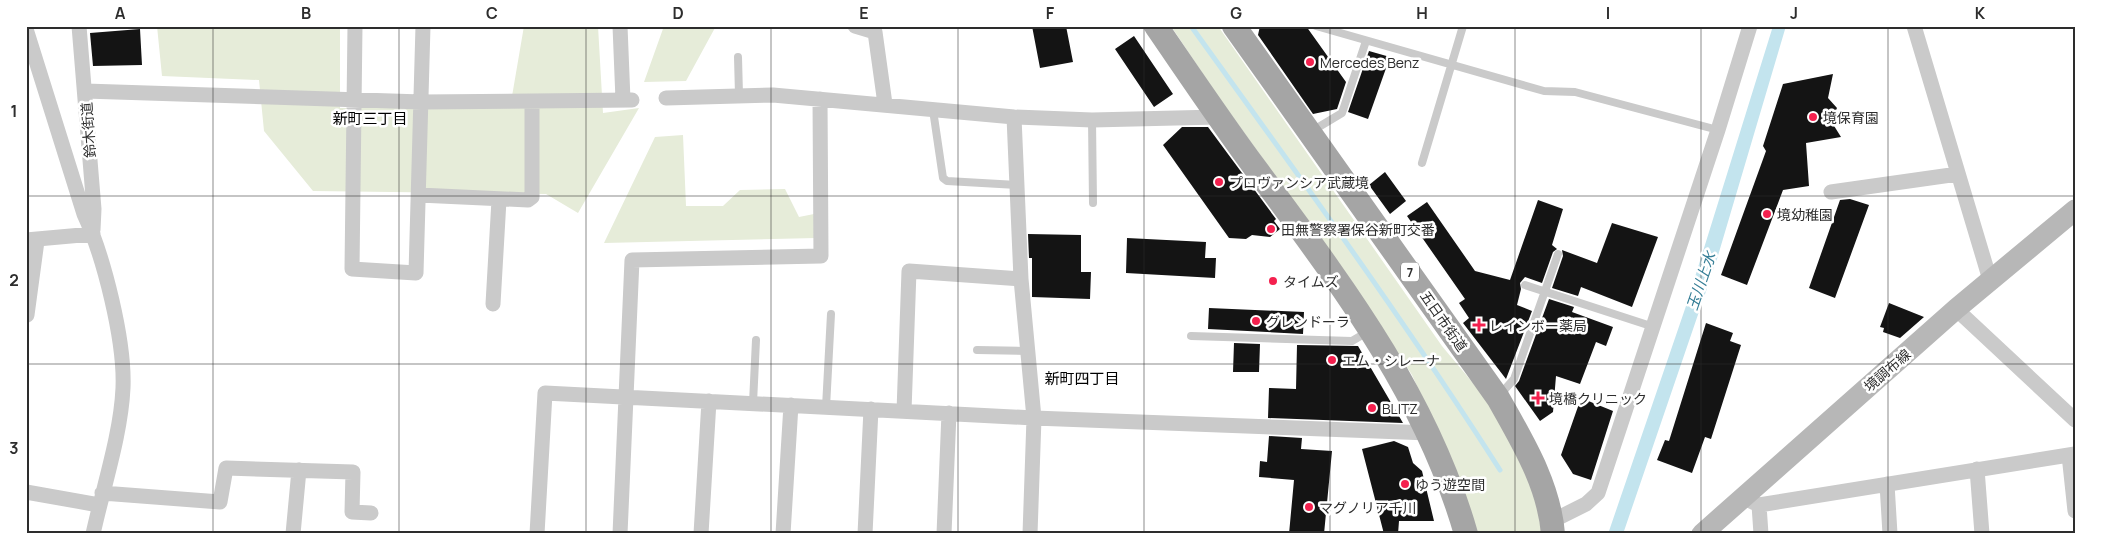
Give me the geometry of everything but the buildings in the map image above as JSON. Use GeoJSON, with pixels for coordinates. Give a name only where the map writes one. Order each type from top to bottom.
{"type":"FeatureCollection","features":[{"type":"Feature","properties":{"kind":"main road"},"geometry":{"type":"LineString","coordinates":[[1156,26],[1218,117],[1371,330],[1401,378],[1446,470],[1466,534]]}},
{"type":"Feature","properties":{"kind":"main road","name":"五日市街道"},"geometry":{"type":"LineString","coordinates":[[1234,26],[1498,398],[1529,455],[1546,494],[1552,527]]}},
{"type":"Feature","properties":{"kind":"main road","name":"境調布線"},"geometry":{"type":"LineString","coordinates":[[1702,534],[1751,501],[1956,309],[2075,210]]}},
{"type":"Feature","properties":{"kind":"street","name":"鈴木街道"},"geometry":{"type":"LineString","coordinates":[[79,26],[94,209],[93,234]]}},
{"type":"Feature","properties":{"kind":"street"},"geometry":{"type":"LineString","coordinates":[[355,26],[352,269],[416,273],[423,26]]}},
{"type":"Feature","properties":{"kind":"street"},"geometry":{"type":"LineString","coordinates":[[84,91],[422,102],[628,100],[620,26]]}},
{"type":"Feature","properties":{"kind":"street"},"geometry":{"type":"LineString","coordinates":[[855,26],[875,32],[885,104]]}},
{"type":"Feature","properties":{"kind":"street"},"geometry":{"type":"LineString","coordinates":[[1552,527],[1586,504],[1598,493],[1654,327],[1750,26]]}},
{"type":"Feature","properties":{"kind":"street"},"geometry":{"type":"LineString","coordinates":[[1914,26],[1990,280]]}},
{"type":"Feature","properties":{"kind":"street"},"geometry":{"type":"LineString","coordinates":[[26,29],[30,50],[84,214],[93,234],[118,328],[124,388],[119,420],[93,534]]}},
{"type":"Feature","properties":{"kind":"street"},"geometry":{"type":"LineString","coordinates":[[666,98],[773,95],[1014,117],[1092,120],[1218,117]]}},
{"type":"Feature","properties":{"kind":"street"},"geometry":{"type":"LineString","coordinates":[[620,534],[632,260],[821,256],[820,99]]}},
{"type":"Feature","properties":{"kind":"street"},"geometry":{"type":"LineString","coordinates":[[419,195],[499,200],[528,200],[532,197],[532,102]]}},
{"type":"Feature","properties":{"kind":"street"},"geometry":{"type":"LineString","coordinates":[[1014,117],[1021,279],[1034,418],[1030,534]]}},
{"type":"Feature","properties":{"kind":"street"},"geometry":{"type":"LineString","coordinates":[[1831,192],[1958,174]]}},
{"type":"Feature","properties":{"kind":"street"},"geometry":{"type":"LineString","coordinates":[[493,304],[499,200]]}},
{"type":"Feature","properties":{"kind":"street"},"geometry":{"type":"LineString","coordinates":[[27,315],[32,241],[93,234]]}},
{"type":"Feature","properties":{"kind":"street"},"geometry":{"type":"LineString","coordinates":[[904,411],[909,271],[1021,279]]}},
{"type":"Feature","properties":{"kind":"street"},"geometry":{"type":"LineString","coordinates":[[1956,309],[2075,420]]}},
{"type":"Feature","properties":{"kind":"street"},"geometry":{"type":"LineString","coordinates":[[537,534],[546,392],[1034,418],[1429,433]]}},
{"type":"Feature","properties":{"kind":"street"},"geometry":{"type":"LineString","coordinates":[[701,534],[708,401]]}},
{"type":"Feature","properties":{"kind":"street"},"geometry":{"type":"LineString","coordinates":[[783,534],[791,405]]}},
{"type":"Feature","properties":{"kind":"street"},"geometry":{"type":"LineString","coordinates":[[865,534],[871,409]]}},
{"type":"Feature","properties":{"kind":"street"},"geometry":{"type":"LineString","coordinates":[[944,534],[949,413]]}},
{"type":"Feature","properties":{"kind":"street"},"geometry":{"type":"LineString","coordinates":[[1761,534],[1751,501],[1887,484],[2072,455],[2075,511]]}},
{"type":"Feature","properties":{"kind":"street"},"geometry":{"type":"LineString","coordinates":[[26,492],[100,499],[220,502],[226,468],[353,472],[352,512],[371,512]]}},
{"type":"Feature","properties":{"kind":"street"},"geometry":{"type":"LineString","coordinates":[[1977,469],[1982,534]]}},
{"type":"Feature","properties":{"kind":"street"},"geometry":{"type":"LineString","coordinates":[[294,534],[299,470]]}},
{"type":"Feature","properties":{"kind":"street"},"geometry":{"type":"LineString","coordinates":[[1887,484],[1890,534]]}},
{"type":"Feature","properties":{"kind":"lane"},"geometry":{"type":"LineString","coordinates":[[1316,26],[1544,91],[1575,92],[1718,130]]}},
{"type":"Feature","properties":{"kind":"lane"},"geometry":{"type":"LineString","coordinates":[[1422,163],[1463,26]]}},
{"type":"Feature","properties":{"kind":"lane"},"geometry":{"type":"LineString","coordinates":[[1310,131],[1342,113],[1366,41]]}},
{"type":"Feature","properties":{"kind":"lane"},"geometry":{"type":"LineString","coordinates":[[738,57],[739,95]]}},
{"type":"Feature","properties":{"kind":"lane"},"geometry":{"type":"LineString","coordinates":[[933,110],[943,178],[947,182],[1017,185]]}},
{"type":"Feature","properties":{"kind":"lane"},"geometry":{"type":"LineString","coordinates":[[1092,120],[1093,203]]}},
{"type":"Feature","properties":{"kind":"lane"},"geometry":{"type":"LineString","coordinates":[[1498,398],[1514,379],[1558,254]]}},
{"type":"Feature","properties":{"kind":"lane"},"geometry":{"type":"LineString","coordinates":[[1524,285],[1654,327]]}},
{"type":"Feature","properties":{"kind":"lane"},"geometry":{"type":"LineString","coordinates":[[826,407],[831,314]]}},
{"type":"Feature","properties":{"kind":"lane"},"geometry":{"type":"LineString","coordinates":[[1190,336],[1352,341],[1371,330]]}},
{"type":"Feature","properties":{"kind":"lane"},"geometry":{"type":"LineString","coordinates":[[753,403],[756,340]]}},
{"type":"Feature","properties":{"kind":"lane"},"geometry":{"type":"LineString","coordinates":[[977,350],[1028,351]]}},
{"type":"Feature","properties":{"kind":"green space"},"geometry":{"type":"Polygon","coordinates":[[[157,26],[340,26],[340,108],[510,108],[524,26],[598,26],[603,113],[639,108],[578,213],[546,194],[313,191],[264,131],[259,80],[162,76],[157,26]]]}},
{"type":"Feature","properties":{"kind":"green space"},"geometry":{"type":"Polygon","coordinates":[[[664,26],[716,26],[686,81],[644,82],[664,26]]]}},
{"type":"Feature","properties":{"kind":"green space"},"geometry":{"type":"Polygon","coordinates":[[[1171,26],[1218,26],[1442,346],[1487,401],[1508,431],[1528,470],[1549,534],[1474,534],[1458,476],[1412,375],[1353,283],[1219,98],[1171,26]]]}},
{"type":"Feature","properties":{"kind":"green space"},"geometry":{"type":"Polygon","coordinates":[[[683,135],[686,206],[723,206],[740,190],[785,189],[799,217],[819,213],[816,238],[604,243],[655,137],[683,135]]]}},
{"type":"Feature","properties":{"kind":"water","name":"玉川上水"},"geometry":{"type":"Polygon","coordinates":[[[1773,26],[1786,26],[1717,259],[1623,534],[1608,534],[1686,306],[1773,26]]]}},
{"type":"Feature","properties":{"kind":"waterway"},"geometry":{"type":"LineString","coordinates":[[1191,26],[1426,357],[1500,470]]}},
{"type":"Feature","properties":{"kind":"place","name":"Mercedes Benz"},"geometry":{"type":"Point","coordinates":[1310,62]}},
{"type":"Feature","properties":{"kind":"place","name":"境保育園"},"geometry":{"type":"Point","coordinates":[1813,117]}},
{"type":"Feature","properties":{"kind":"place","name":"プロヴァンシア武蔵境"},"geometry":{"type":"Point","coordinates":[1219,182]}},
{"type":"Feature","properties":{"kind":"place","name":"境幼稚園"},"geometry":{"type":"Point","coordinates":[1767,214]}},
{"type":"Feature","properties":{"kind":"place","name":"田無警察署保谷新町交番"},"geometry":{"type":"Point","coordinates":[1271,229]}},
{"type":"Feature","properties":{"kind":"place","name":"タイムズ"},"geometry":{"type":"Point","coordinates":[1273,281]}},
{"type":"Feature","properties":{"kind":"place","name":"グレンドーラ"},"geometry":{"type":"Point","coordinates":[1256,321]}},
{"type":"Feature","properties":{"kind":"place","name":"レインボー薬局"},"geometry":{"type":"Point","coordinates":[1479,325]}},
{"type":"Feature","properties":{"kind":"place","name":"エム・シレーナ"},"geometry":{"type":"Point","coordinates":[1332,360]}},
{"type":"Feature","properties":{"kind":"place","name":"境橋クリニック"},"geometry":{"type":"Point","coordinates":[1538,398]}},
{"type":"Feature","properties":{"kind":"place","name":"BLITZ"},"geometry":{"type":"Point","coordinates":[1372,408]}},
{"type":"Feature","properties":{"kind":"place","name":"ゆう遊空間"},"geometry":{"type":"Point","coordinates":[1405,484]}},
{"type":"Feature","properties":{"kind":"place","name":"マグノリア千川"},"geometry":{"type":"Point","coordinates":[1309,507]}},
{"type":"Feature","properties":{"kind":"district","name":"新町三丁目"},"geometry":{"type":"Point","coordinates":[370,118]}},
{"type":"Feature","properties":{"kind":"district","name":"新町四丁目"},"geometry":{"type":"Point","coordinates":[1082,378]}}]}
